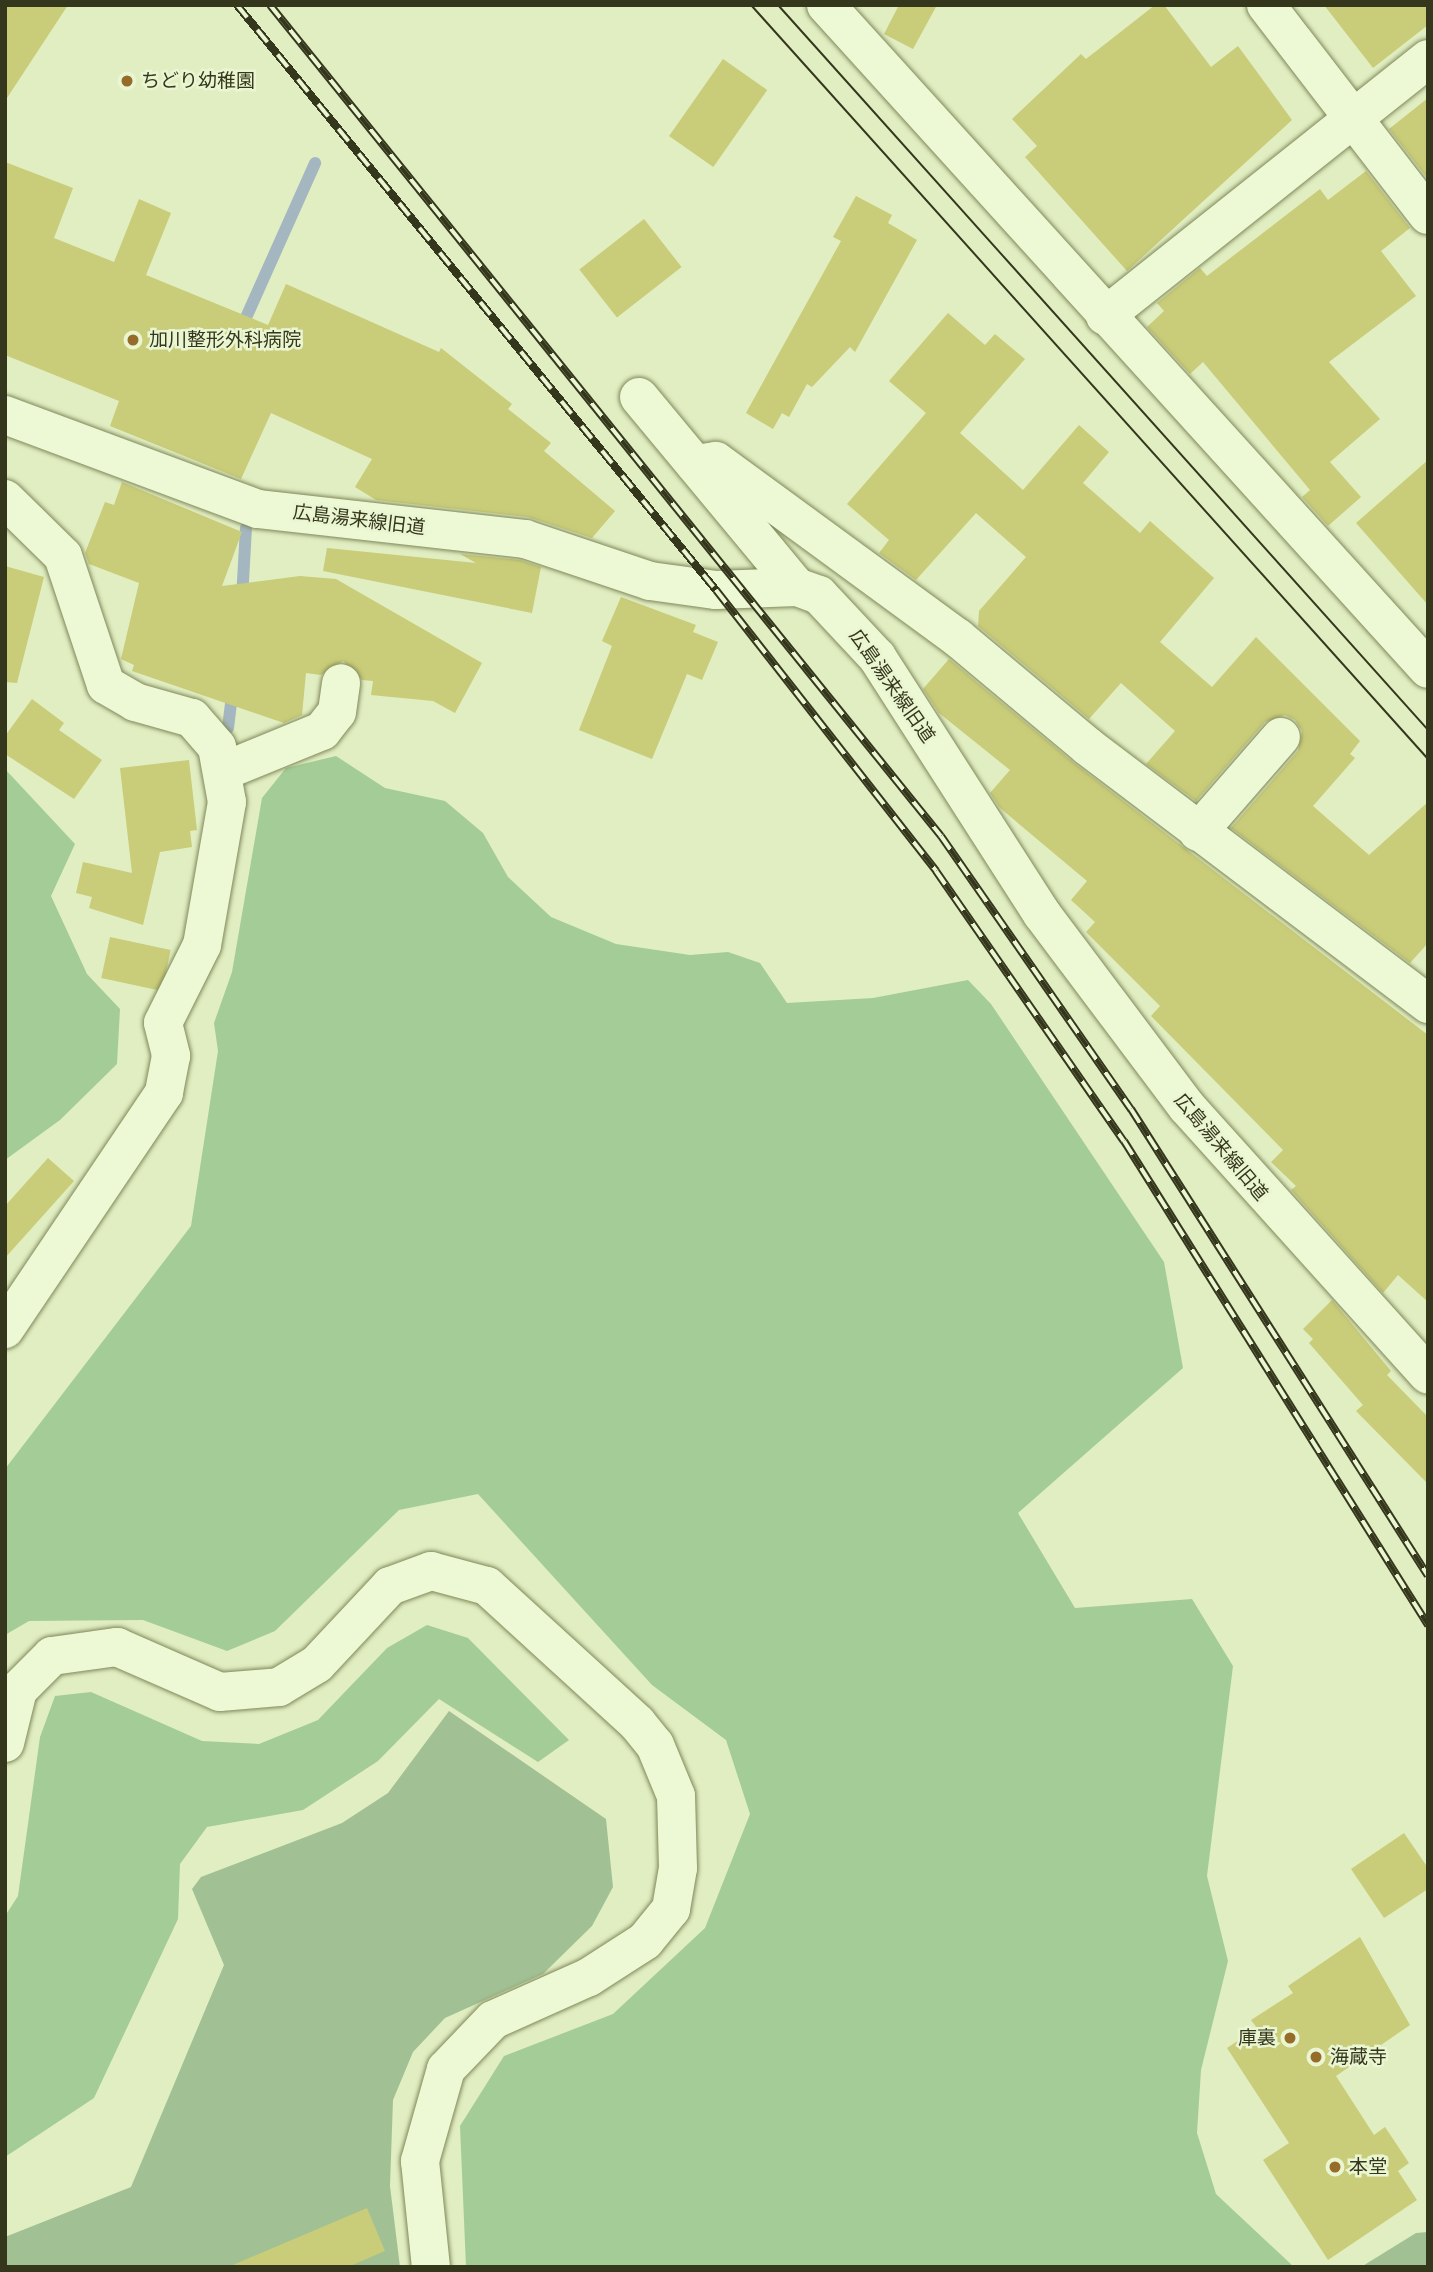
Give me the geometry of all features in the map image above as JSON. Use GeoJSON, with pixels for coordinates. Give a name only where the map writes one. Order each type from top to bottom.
{"type":"FeatureCollection","features":[{"type":"Feature","properties":{"kind":"street"},"geometry":{"type":"LineString","coordinates":[[827,5],[1105,316],[1428,669]]}},
{"type":"Feature","properties":{"kind":"street"},"geometry":{"type":"LineString","coordinates":[[1266,5],[1428,215]]}},
{"type":"Feature","properties":{"kind":"street"},"geometry":{"type":"LineString","coordinates":[[1105,316],[1428,58]]}},
{"type":"Feature","properties":{"kind":"street"},"geometry":{"type":"LineString","coordinates":[[639,397],[797,587]]}},
{"type":"Feature","properties":{"kind":"street","name":"広島湯来線旧道"},"geometry":{"type":"LineString","coordinates":[[8,424],[258,509],[525,539],[663,583],[716,590],[797,587],[819,595],[877,657],[1042,914],[1221,1150],[1428,1375]]}},
{"type":"Feature","properties":{"kind":"street"},"geometry":{"type":"LineString","coordinates":[[695,464],[716,461],[958,638],[1198,832],[1428,1004]]}},
{"type":"Feature","properties":{"kind":"street"},"geometry":{"type":"LineString","coordinates":[[5,499],[63,556],[106,685],[135,702],[192,718],[217,747],[227,802],[202,945],[163,1023],[171,1056],[164,1093],[5,1329]]}},
{"type":"Feature","properties":{"kind":"street"},"geometry":{"type":"LineString","coordinates":[[223,771],[322,731],[337,712],[341,683]]}},
{"type":"Feature","properties":{"kind":"street"},"geometry":{"type":"LineString","coordinates":[[1198,832],[1281,737]]}},
{"type":"Feature","properties":{"kind":"street"},"geometry":{"type":"LineString","coordinates":[[5,1743],[18,1690],[52,1656],[117,1647],[220,1692],[279,1687],[317,1664],[390,1586],[431,1571],[486,1586],[643,1730],[676,1796],[678,1868],[671,1909],[645,1941],[589,1977],[493,2020],[446,2069],[420,2161],[431,2267]]}},
{"type":"Feature","properties":{"kind":"green space"},"geometry":{"type":"Polygon","coordinates":[[[336,756],[385,788],[445,801],[483,833],[508,877],[551,917],[616,944],[690,955],[728,952],[760,963],[787,1003],[873,998],[968,980],[991,1004],[1164,1262],[1183,1368],[1018,1513],[1075,1608],[1192,1599],[1233,1666],[1207,1876],[1228,1961],[1201,2070],[1197,2133],[1216,2194],[1294,2267],[466,2267],[460,2126],[504,2056],[613,2014],[705,1928],[750,1814],[726,1740],[652,1685],[478,1494],[399,1510],[275,1631],[227,1651],[143,1620],[29,1621],[5,1635],[5,1469],[191,1226],[218,1051],[214,1023],[232,972],[262,798],[286,768],[336,756]]]}},
{"type":"Feature","properties":{"kind":"green space"},"geometry":{"type":"Polygon","coordinates":[[[5,769],[75,844],[51,896],[87,974],[120,1009],[117,1064],[60,1120],[5,1160],[5,769]]]}},
{"type":"Feature","properties":{"kind":"green space"},"geometry":{"type":"Polygon","coordinates":[[[427,1625],[468,1638],[569,1740],[538,1762],[439,1699],[378,1761],[303,1810],[207,1827],[180,1864],[178,1919],[94,2098],[5,2157],[5,1916],[18,1896],[40,1737],[55,1696],[91,1692],[202,1741],[259,1744],[318,1720],[387,1648],[427,1625]]]}},
{"type":"Feature","properties":{"kind":"green space"},"geometry":{"type":"Polygon","coordinates":[[[449,1711],[606,1819],[613,1887],[592,1926],[543,1974],[445,2018],[413,2052],[393,2100],[390,2186],[400,2267],[5,2267],[5,2237],[131,2187],[224,1965],[192,1889],[201,1877],[342,1823],[388,1793],[449,1711]]]}},
{"type":"Feature","properties":{"kind":"green space"},"geometry":{"type":"Polygon","coordinates":[[[1428,2232],[1428,2267],[1361,2267],[1416,2233],[1428,2232]]]}},
{"type":"Feature","properties":{"kind":"building"},"geometry":{"type":"Polygon","coordinates":[[[5,5],[68,5],[5,101],[5,5]]]}},
{"type":"Feature","properties":{"kind":"building"},"geometry":{"type":"Polygon","coordinates":[[[899,5],[937,5],[913,49],[884,34],[899,5]]]}},
{"type":"Feature","properties":{"kind":"building"},"geometry":{"type":"Polygon","coordinates":[[[1155,5],[1164,5],[1211,67],[1238,46],[1292,120],[1127,271],[1025,157],[1037,146],[1012,119],[1081,54],[1086,59],[1155,5]]]}},
{"type":"Feature","properties":{"kind":"building"},"geometry":{"type":"Polygon","coordinates":[[[1324,5],[1428,5],[1428,25],[1373,68],[1324,5]]]}},
{"type":"Feature","properties":{"kind":"building"},"geometry":{"type":"Polygon","coordinates":[[[723,59],[767,90],[713,167],[669,136],[723,59]]]}},
{"type":"Feature","properties":{"kind":"building"},"geometry":{"type":"Polygon","coordinates":[[[1428,98],[1428,179],[1389,129],[1428,98]]]}},
{"type":"Feature","properties":{"kind":"building"},"geometry":{"type":"Polygon","coordinates":[[[5,162],[73,188],[54,238],[114,262],[139,199],[171,213],[146,275],[268,325],[286,284],[439,352],[441,348],[512,404],[508,409],[551,443],[544,451],[615,511],[592,538],[528,517],[376,500],[355,487],[372,459],[271,413],[241,479],[110,426],[119,401],[5,355],[5,162]]]}},
{"type":"Feature","properties":{"kind":"building"},"geometry":{"type":"Polygon","coordinates":[[[1366,171],[1410,228],[1381,251],[1416,296],[1329,362],[1380,419],[1330,462],[1361,497],[1328,526],[1302,497],[1310,490],[1203,362],[1190,374],[1147,327],[1164,311],[1157,303],[1200,268],[1207,276],[1320,189],[1328,200],[1366,171]]]}},
{"type":"Feature","properties":{"kind":"building"},"geometry":{"type":"Polygon","coordinates":[[[856,196],[892,215],[888,223],[917,240],[855,352],[850,347],[812,387],[807,384],[789,417],[782,413],[773,429],[746,413],[841,241],[833,237],[856,196]]]}},
{"type":"Feature","properties":{"kind":"building"},"geometry":{"type":"Polygon","coordinates":[[[644,219],[682,267],[617,318],[579,269],[644,219]]]}},
{"type":"Feature","properties":{"kind":"building"},"geometry":{"type":"Polygon","coordinates":[[[948,313],[985,345],[995,334],[1025,359],[960,433],[1023,490],[1079,425],[1109,452],[1083,483],[1140,533],[1150,521],[1214,578],[1160,642],[1212,687],[1256,637],[1360,741],[1350,754],[1355,758],[1313,806],[1369,855],[1428,802],[1428,943],[1410,963],[1231,828],[1298,751],[1302,731],[1295,720],[1285,715],[1265,722],[1196,801],[1146,764],[1175,731],[1121,683],[1089,719],[978,626],[979,611],[1026,557],[976,513],[916,580],[879,553],[889,540],[847,504],[926,413],[889,381],[948,313]]]}},
{"type":"Feature","properties":{"kind":"building"},"geometry":{"type":"Polygon","coordinates":[[[1428,460],[1428,605],[1356,523],[1428,460]]]}},
{"type":"Feature","properties":{"kind":"building"},"geometry":{"type":"Polygon","coordinates":[[[122,482],[242,532],[222,586],[300,576],[336,579],[482,663],[455,713],[433,701],[371,695],[373,681],[362,680],[343,661],[321,675],[306,673],[302,715],[284,723],[132,671],[134,665],[121,659],[139,583],[89,564],[85,553],[105,502],[114,505],[122,482]]]}},
{"type":"Feature","properties":{"kind":"building"},"geometry":{"type":"Polygon","coordinates":[[[327,548],[476,563],[460,554],[520,560],[541,567],[532,613],[323,571],[327,548]]]}},
{"type":"Feature","properties":{"kind":"building"},"geometry":{"type":"Polygon","coordinates":[[[5,566],[44,577],[17,683],[5,682],[5,566]]]}},
{"type":"Feature","properties":{"kind":"building"},"geometry":{"type":"Polygon","coordinates":[[[621,597],[696,625],[693,632],[718,642],[702,680],[687,674],[652,759],[579,730],[612,646],[602,641],[621,597]]]}},
{"type":"Feature","properties":{"kind":"building"},"geometry":{"type":"Polygon","coordinates":[[[949,659],[1074,763],[1428,1035],[1428,1302],[1398,1275],[1383,1293],[1291,1190],[1296,1186],[1271,1162],[1283,1150],[1151,1016],[1160,1006],[1086,932],[1095,922],[1071,900],[1087,881],[1000,808],[990,793],[1010,770],[939,713],[923,689],[949,659]]]}},
{"type":"Feature","properties":{"kind":"building"},"geometry":{"type":"Polygon","coordinates":[[[32,699],[64,723],[59,730],[102,760],[74,799],[5,754],[5,736],[32,699]]]}},
{"type":"Feature","properties":{"kind":"building"},"geometry":{"type":"Polygon","coordinates":[[[189,760],[197,830],[190,831],[192,847],[160,852],[143,925],[89,908],[92,897],[76,893],[83,862],[132,873],[120,768],[189,760]]]}},
{"type":"Feature","properties":{"kind":"building"},"geometry":{"type":"Polygon","coordinates":[[[110,937],[171,950],[162,991],[101,978],[110,937]]]}},
{"type":"Feature","properties":{"kind":"building"},"geometry":{"type":"Polygon","coordinates":[[[48,1158],[74,1181],[5,1258],[5,1206],[48,1158]]]}},
{"type":"Feature","properties":{"kind":"building"},"geometry":{"type":"Polygon","coordinates":[[[1332,1300],[1391,1371],[1387,1375],[1428,1417],[1428,1484],[1356,1411],[1363,1405],[1309,1343],[1313,1339],[1303,1329],[1332,1300]]]}},
{"type":"Feature","properties":{"kind":"building"},"geometry":{"type":"Polygon","coordinates":[[[1404,1833],[1428,1868],[1428,1889],[1384,1918],[1351,1869],[1404,1833]]]}},
{"type":"Feature","properties":{"kind":"building"},"geometry":{"type":"Polygon","coordinates":[[[1360,1937],[1410,2025],[1336,2076],[1374,2135],[1385,2127],[1409,2163],[1398,2171],[1417,2200],[1328,2260],[1263,2160],[1289,2143],[1227,2048],[1257,2028],[1251,2020],[1293,1993],[1288,1986],[1360,1937]]]}},
{"type":"Feature","properties":{"kind":"building"},"geometry":{"type":"Polygon","coordinates":[[[367,2208],[385,2251],[348,2267],[228,2267],[367,2208]]]}},
{"type":"Feature","properties":{"kind":"waterway"},"geometry":{"type":"LineString","coordinates":[[240,331],[315,163]]}},
{"type":"Feature","properties":{"kind":"waterway"},"geometry":{"type":"LineString","coordinates":[[242,599],[246,528]]}},
{"type":"Feature","properties":{"kind":"waterway"},"geometry":{"type":"LineString","coordinates":[[228,728],[233,690]]}},
{"type":"Feature","properties":{"kind":"tram line"},"geometry":{"type":"LineString","coordinates":[[751,5],[1428,759]]}},
{"type":"Feature","properties":{"kind":"tram line"},"geometry":{"type":"LineString","coordinates":[[778,5],[1428,730]]}},
{"type":"Feature","properties":{"kind":"railway"},"geometry":{"type":"LineString","coordinates":[[237,5],[716,590],[936,871],[1124,1141],[1428,1625]]}},
{"type":"Feature","properties":{"kind":"railway"},"geometry":{"type":"LineString","coordinates":[[270,5],[941,836],[1131,1109],[1428,1576]]}},
{"type":"Feature","properties":{"kind":"place","name":"ちどり幼稚園"},"geometry":{"type":"Point","coordinates":[127,81]}},
{"type":"Feature","properties":{"kind":"place","name":"加川整形外科病院"},"geometry":{"type":"Point","coordinates":[133,340]}},
{"type":"Feature","properties":{"kind":"place","name":"庫裏"},"geometry":{"type":"Point","coordinates":[1290,2038]}},
{"type":"Feature","properties":{"kind":"place","name":"海蔵寺"},"geometry":{"type":"Point","coordinates":[1316,2057]}},
{"type":"Feature","properties":{"kind":"place","name":"本堂"},"geometry":{"type":"Point","coordinates":[1335,2167]}}]}
